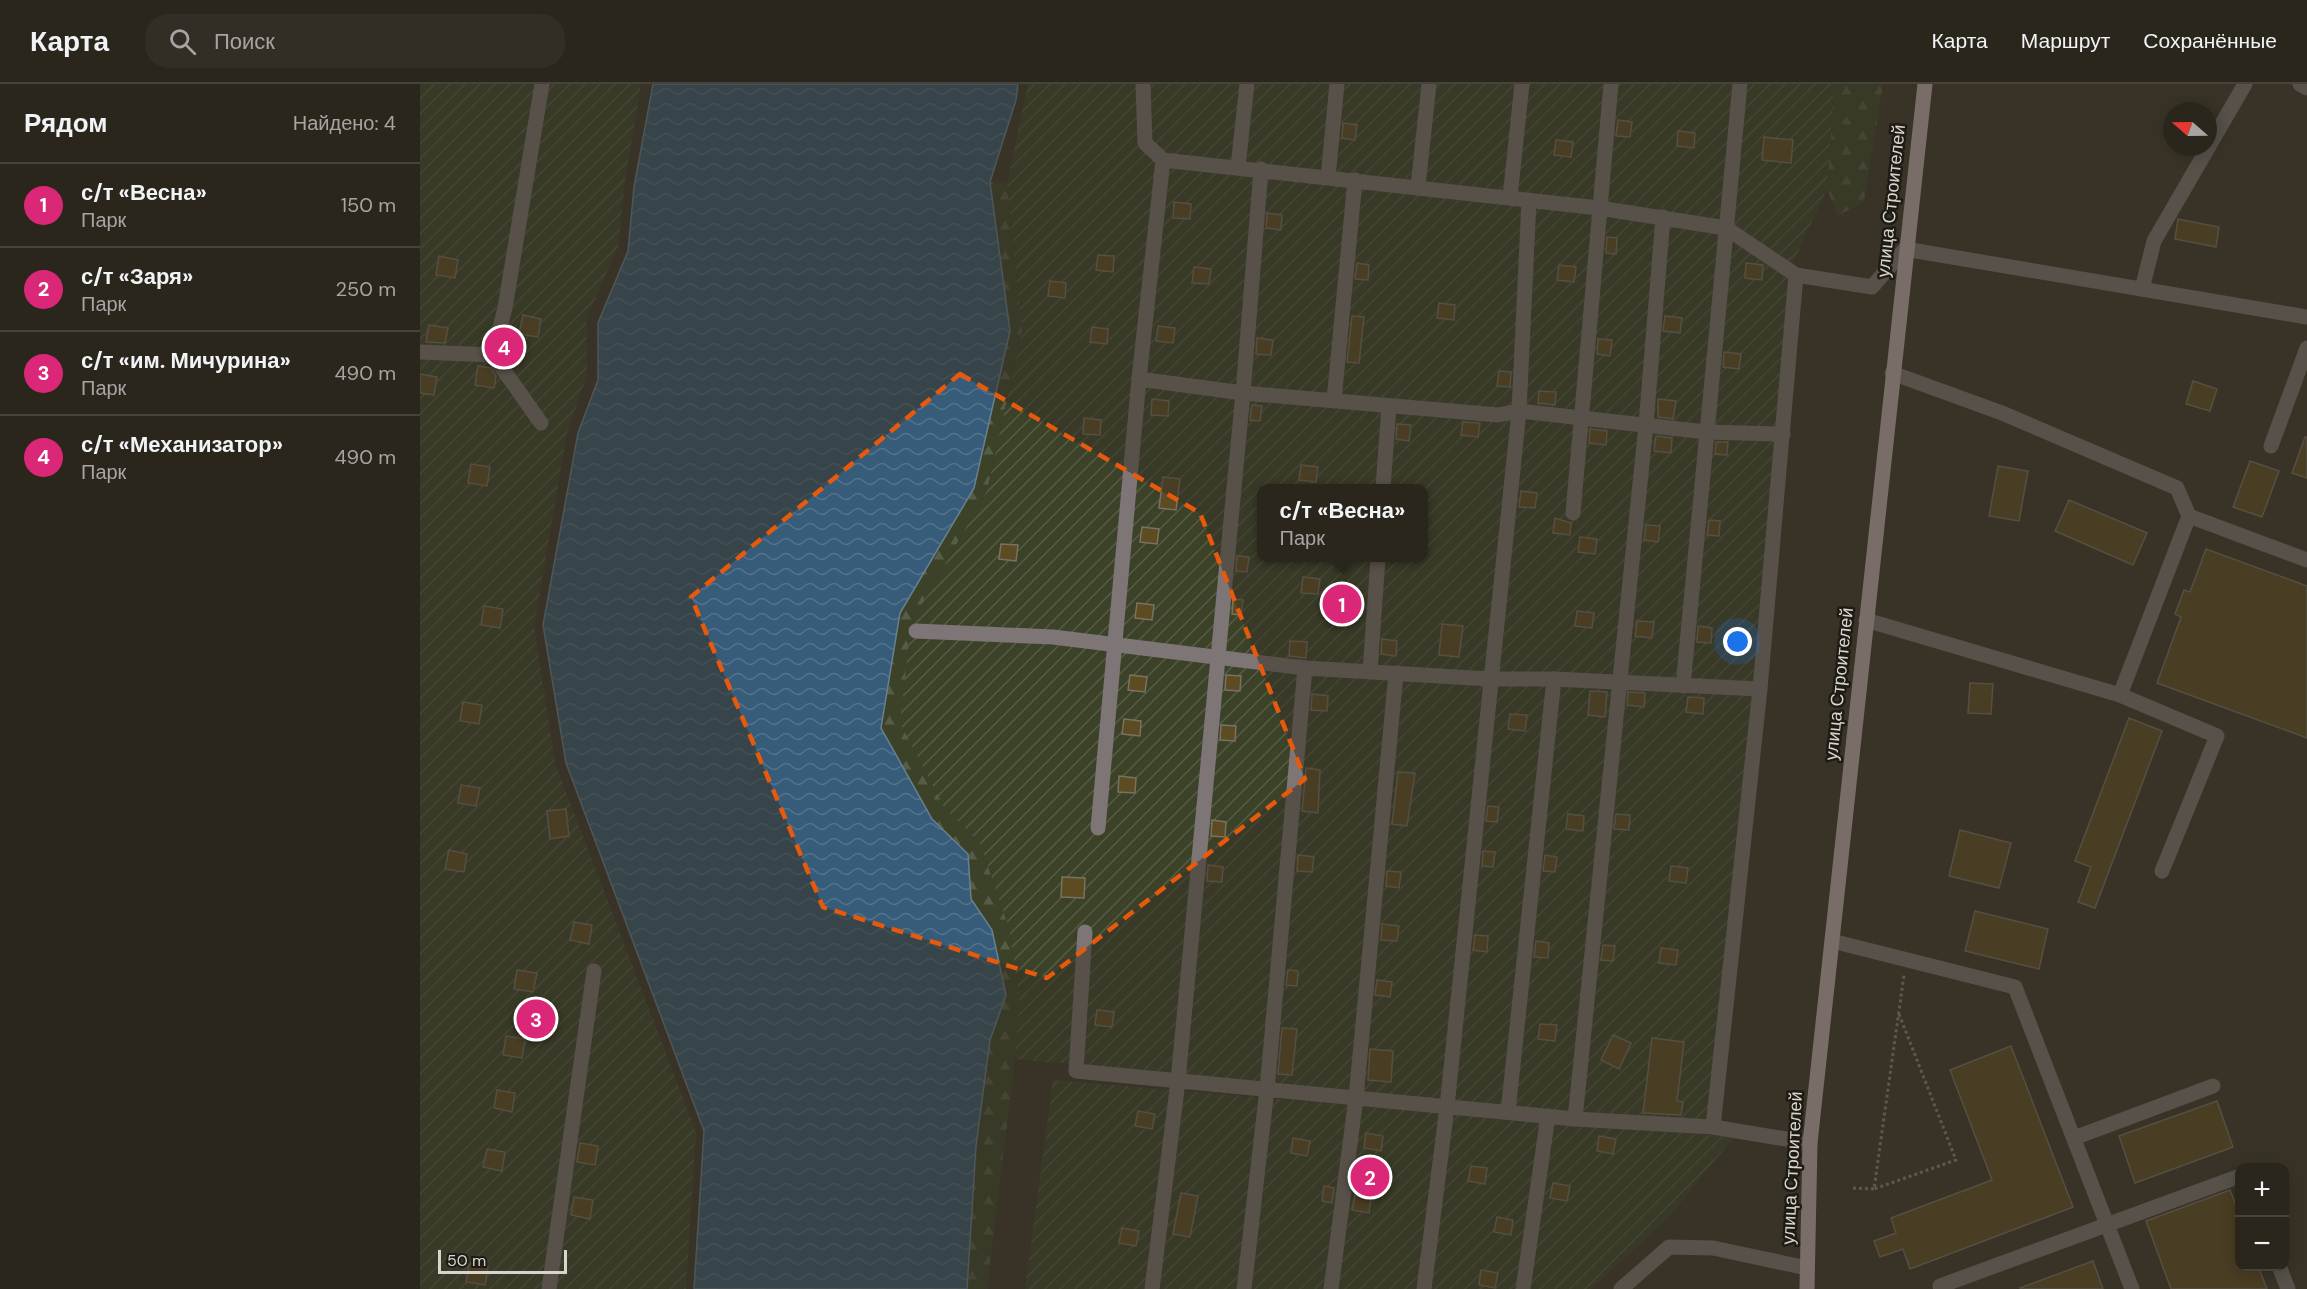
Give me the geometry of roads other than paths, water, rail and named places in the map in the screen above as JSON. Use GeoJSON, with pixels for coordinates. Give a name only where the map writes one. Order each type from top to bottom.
{"type":"FeatureCollection","features":[{"type":"Feature","properties":{"kind":"main road","name":"улица Строителей"},"geometry":{"type":"LineString","coordinates":[[1807,1289],[1810,1143],[1905,249],[1925,84]]}},
{"type":"Feature","properties":{"kind":"street"},"geometry":{"type":"LineString","coordinates":[[492,355],[505,308],[542,84]]}},
{"type":"Feature","properties":{"kind":"street"},"geometry":{"type":"LineString","coordinates":[[1143,84],[1145,143],[1163,160],[1509,197],[1663,217],[1726,228],[1796,275],[1872,287],[1905,249],[2307,317]]}},
{"type":"Feature","properties":{"kind":"street"},"geometry":{"type":"LineString","coordinates":[[1238,167],[1247,84]]}},
{"type":"Feature","properties":{"kind":"street"},"geometry":{"type":"LineString","coordinates":[[1328,177],[1337,84]]}},
{"type":"Feature","properties":{"kind":"street"},"geometry":{"type":"LineString","coordinates":[[1418,187],[1429,84]]}},
{"type":"Feature","properties":{"kind":"street"},"geometry":{"type":"LineString","coordinates":[[1509,197],[1522,84]]}},
{"type":"Feature","properties":{"kind":"street"},"geometry":{"type":"LineString","coordinates":[[1573,513],[1611,84]]}},
{"type":"Feature","properties":{"kind":"street"},"geometry":{"type":"LineString","coordinates":[[1683,686],[1740,84]]}},
{"type":"Feature","properties":{"kind":"street"},"geometry":{"type":"LineString","coordinates":[[2142,289],[2154,241],[2245,84]]}},
{"type":"Feature","properties":{"kind":"street"},"geometry":{"type":"LineString","coordinates":[[2300,84],[2307,88]]}},
{"type":"Feature","properties":{"kind":"street"},"geometry":{"type":"LineString","coordinates":[[1098,828],[1139,379],[1163,160]]}},
{"type":"Feature","properties":{"kind":"street"},"geometry":{"type":"LineString","coordinates":[[1152,1289],[1178,1081],[1216,656],[1243,393],[1260,169]]}},
{"type":"Feature","properties":{"kind":"street"},"geometry":{"type":"LineString","coordinates":[[1334,402],[1355,180]]}},
{"type":"Feature","properties":{"kind":"street"},"geometry":{"type":"LineString","coordinates":[[1424,1289],[1447,1107],[1519,411],[1529,200]]}},
{"type":"Feature","properties":{"kind":"street"},"geometry":{"type":"LineString","coordinates":[[1575,1119],[1646,425],[1663,217]]}},
{"type":"Feature","properties":{"kind":"street"},"geometry":{"type":"LineString","coordinates":[[1713,1128],[1760,689],[1796,275]]}},
{"type":"Feature","properties":{"kind":"street"},"geometry":{"type":"LineString","coordinates":[[2271,446],[2307,348]]}},
{"type":"Feature","properties":{"kind":"street"},"geometry":{"type":"LineString","coordinates":[[420,352],[492,355]]}},
{"type":"Feature","properties":{"kind":"street"},"geometry":{"type":"LineString","coordinates":[[492,355],[541,423]]}},
{"type":"Feature","properties":{"kind":"street"},"geometry":{"type":"LineString","coordinates":[[1892,373],[2002,412],[2176,488],[2189,516],[2307,560]]}},
{"type":"Feature","properties":{"kind":"street"},"geometry":{"type":"LineString","coordinates":[[1139,379],[1334,402],[1498,415],[1519,411],[1706,432],[1783,434]]}},
{"type":"Feature","properties":{"kind":"street"},"geometry":{"type":"LineString","coordinates":[[1383,484],[1389,406]]}},
{"type":"Feature","properties":{"kind":"street"},"geometry":{"type":"LineString","coordinates":[[2120,695],[2189,516]]}},
{"type":"Feature","properties":{"kind":"street"},"geometry":{"type":"LineString","coordinates":[[1370,671],[1378,562]]}},
{"type":"Feature","properties":{"kind":"street"},"geometry":{"type":"LineString","coordinates":[[1866,620],[2120,695],[2217,736],[2162,871]]}},
{"type":"Feature","properties":{"kind":"street"},"geometry":{"type":"LineString","coordinates":[[916,631],[1053,637],[1305,668],[1490,679],[1554,678],[1760,689]]}},
{"type":"Feature","properties":{"kind":"street"},"geometry":{"type":"LineString","coordinates":[[1244,1289],[1267,1089],[1305,668]]}},
{"type":"Feature","properties":{"kind":"street"},"geometry":{"type":"LineString","coordinates":[[1331,1289],[1356,1098],[1396,673]]}},
{"type":"Feature","properties":{"kind":"street"},"geometry":{"type":"LineString","coordinates":[[1508,1112],[1554,678]]}},
{"type":"Feature","properties":{"kind":"street"},"geometry":{"type":"LineString","coordinates":[[1085,932],[1076,1071],[1575,1119],[1713,1128],[1810,1143]]}},
{"type":"Feature","properties":{"kind":"street"},"geometry":{"type":"LineString","coordinates":[[1832,941],[2015,987],[2132,1289]]}},
{"type":"Feature","properties":{"kind":"street"},"geometry":{"type":"LineString","coordinates":[[549,1289],[594,970]]}},
{"type":"Feature","properties":{"kind":"street"},"geometry":{"type":"LineString","coordinates":[[2074,1138],[2213,1086]]}},
{"type":"Feature","properties":{"kind":"street"},"geometry":{"type":"LineString","coordinates":[[1524,1289],[1548,1116]]}},
{"type":"Feature","properties":{"kind":"street"},"geometry":{"type":"LineString","coordinates":[[1940,1286],[2235,1178]]}},
{"type":"Feature","properties":{"kind":"street"},"geometry":{"type":"LineString","coordinates":[[1621,1289],[1669,1247],[1713,1248],[1807,1268]]}},
{"type":"Feature","properties":{"kind":"street"},"geometry":{"type":"LineString","coordinates":[[2281,1271],[2288,1289]]}},
{"type":"Feature","properties":{"kind":"water"},"geometry":{"type":"Polygon","coordinates":[[[653,84],[1018,84],[1016,100],[990,182],[1010,331],[974,488],[900,613],[881,728],[932,819],[968,854],[971,899],[992,930],[1006,995],[990,1040],[976,1146],[967,1289],[694,1289],[704,1131],[566,763],[543,625],[578,433],[598,380],[598,323],[628,251],[634,187],[653,84]]]}},
{"type":"Feature","properties":{"kind":"place","name":"с/т «Механизатор»"},"geometry":{"type":"Point","coordinates":[504,347]}},
{"type":"Feature","properties":{"kind":"place","name":"с/т «Весна»"},"geometry":{"type":"Point","coordinates":[1342,604]}},
{"type":"Feature","properties":{"kind":"place","name":"с/т «им. Мичурина»"},"geometry":{"type":"Point","coordinates":[536,1019]}},
{"type":"Feature","properties":{"kind":"place","name":"с/т «Заря»"},"geometry":{"type":"Point","coordinates":[1370,1177]}}]}
